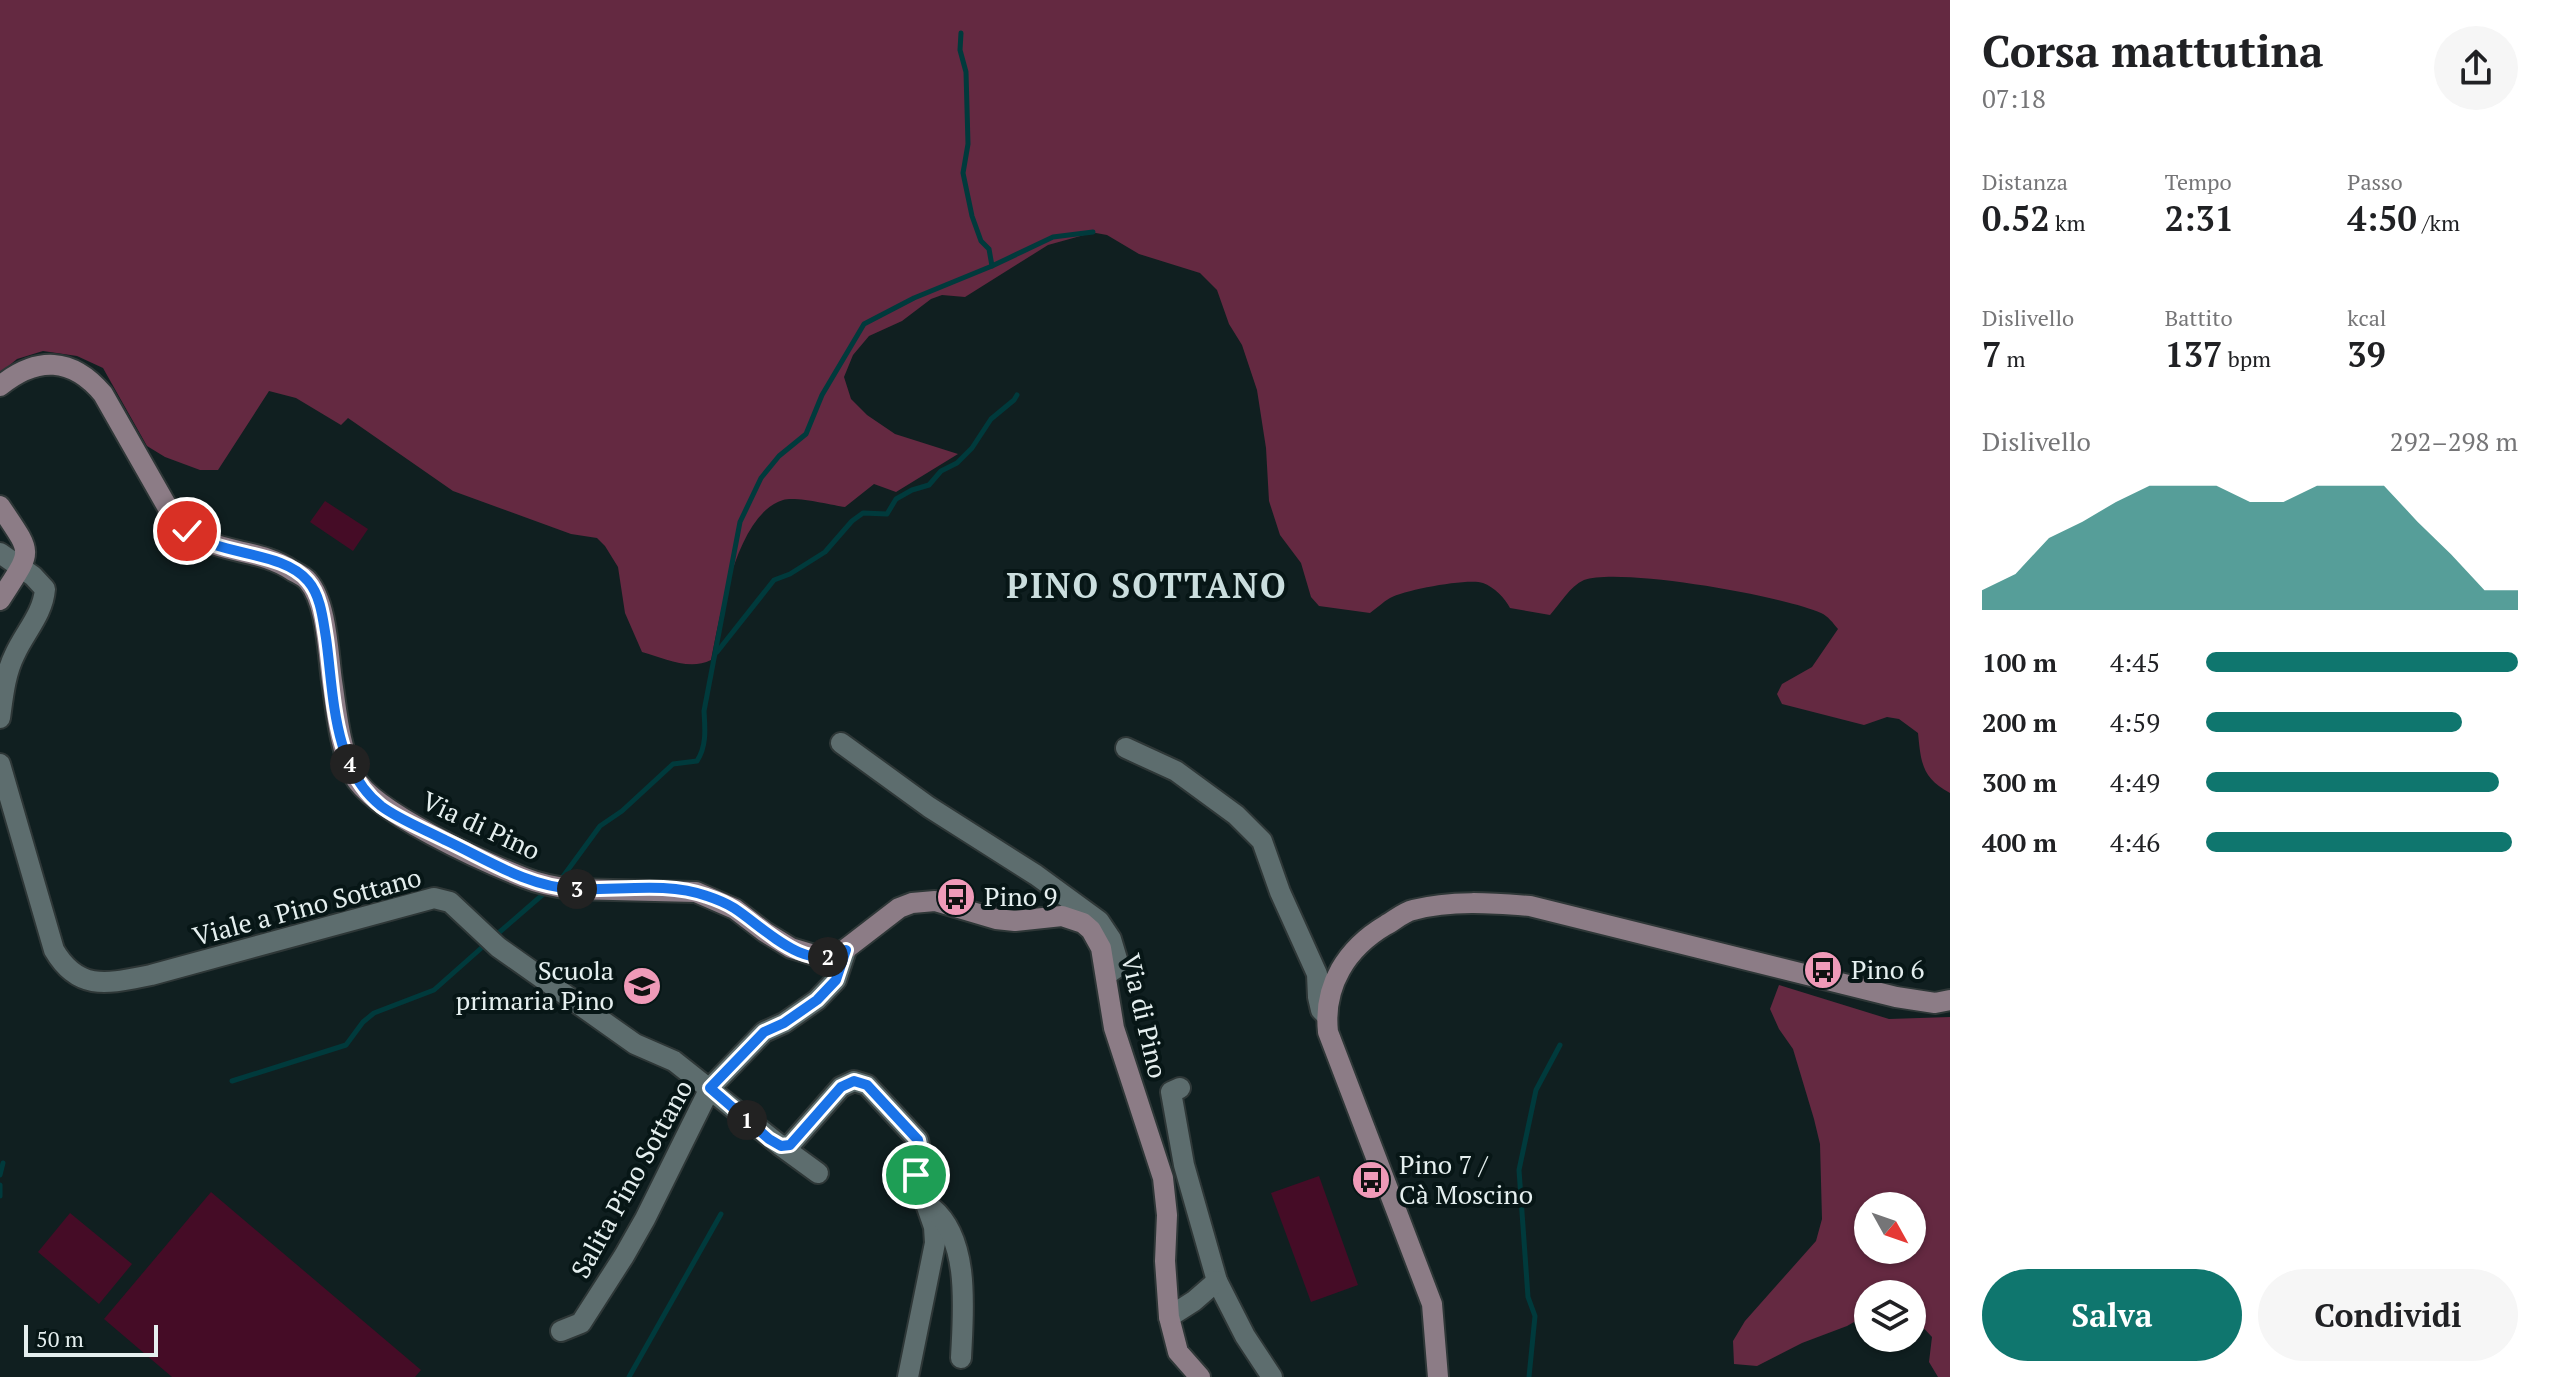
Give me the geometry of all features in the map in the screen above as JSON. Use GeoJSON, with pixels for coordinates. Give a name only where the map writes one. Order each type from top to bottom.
{"type":"FeatureCollection","features":[{"type":"Feature","properties":{"kind":"street","name":"Via di Pino"},"geometry":{"type":"LineString","coordinates":[[0,386],[26,370],[48,364],[67,367],[91,379],[111,406],[173,517],[187,531],[207,544],[283,564],[308,581],[322,610],[340,739],[355,778],[381,805],[407,821],[526,878],[572,889],[696,892],[735,909],[765,932],[799,951],[821,957],[838,955],[899,908],[912,903],[935,901],[996,919],[1015,921],[1062,916],[1083,923],[1097,940],[1104,958],[1114,1028],[1163,1178],[1167,1215],[1165,1261],[1169,1317],[1178,1352],[1200,1377]]}},
{"type":"Feature","properties":{"kind":"street"},"geometry":{"type":"LineString","coordinates":[[0,506],[26,544],[20,569],[0,600]]}},
{"type":"Feature","properties":{"kind":"street"},"geometry":{"type":"LineString","coordinates":[[0,553],[42,583],[45,589],[45,596],[10,665],[0,718]]}},
{"type":"Feature","properties":{"kind":"street"},"geometry":{"type":"LineString","coordinates":[[841,743],[929,807],[1036,875],[1105,929],[1117,959],[1116,968],[1106,975]]}},
{"type":"Feature","properties":{"kind":"street"},"geometry":{"type":"LineString","coordinates":[[1126,748],[1176,771],[1221,803],[1262,841],[1280,892],[1317,974],[1321,1010],[1327,1016]]}},
{"type":"Feature","properties":{"kind":"street","name":"Viale a Pino Sottano"},"geometry":{"type":"LineString","coordinates":[[0,764],[54,950],[66,967],[84,979],[106,984],[151,975],[434,898],[450,902],[498,947],[635,1044],[674,1061],[769,1139],[818,1173]]}},
{"type":"Feature","properties":{"kind":"street"},"geometry":{"type":"LineString","coordinates":[[1438,1377],[1432,1304],[1328,1032],[1327,1016],[1333,983],[1348,956],[1370,934],[1411,910],[1477,902],[1530,906],[1896,997],[1935,1003],[1950,1000]]}},
{"type":"Feature","properties":{"kind":"street","name":"Salita Pino Sottano"},"geometry":{"type":"LineString","coordinates":[[561,1331],[581,1323],[624,1256],[710,1088],[764,1032],[784,1023],[817,1000],[836,980],[846,950]]}},
{"type":"Feature","properties":{"kind":"street"},"geometry":{"type":"LineString","coordinates":[[781,1146],[790,1145],[841,1087],[854,1081],[867,1085],[918,1140],[922,1159],[916,1175],[934,1227],[935,1243],[908,1377]]}},
{"type":"Feature","properties":{"kind":"street"},"geometry":{"type":"LineString","coordinates":[[1180,1088],[1171,1092],[1184,1165],[1217,1281],[1245,1336],[1272,1377]]}},
{"type":"Feature","properties":{"kind":"street"},"geometry":{"type":"LineString","coordinates":[[925,1204],[944,1220],[954,1241],[962,1273],[961,1358]]}},
{"type":"Feature","properties":{"kind":"street"},"geometry":{"type":"LineString","coordinates":[[1169,1317],[1217,1281]]}},
{"type":"Feature","properties":{"kind":"shaded area"},"geometry":{"type":"Polygon","coordinates":[[[0,0],[1950,0],[1950,793],[1928,775],[1922,761],[1918,733],[1899,719],[1887,717],[1864,725],[1782,704],[1777,694],[1782,684],[1812,667],[1838,629],[1824,614],[1802,606],[1702,585],[1603,577],[1579,583],[1550,615],[1510,608],[1495,590],[1475,582],[1451,583],[1409,592],[1390,598],[1370,613],[1319,606],[1311,597],[1301,563],[1280,535],[1269,501],[1266,448],[1257,390],[1242,345],[1229,324],[1217,290],[1200,273],[1139,254],[1107,235],[1096,233],[1048,245],[965,297],[942,295],[931,299],[902,321],[869,336],[853,355],[844,377],[851,399],[867,415],[895,434],[958,454],[896,492],[874,484],[845,507],[789,499],[767,509],[753,525],[733,569],[711,660],[685,664],[642,652],[625,613],[618,567],[597,538],[571,534],[453,491],[348,418],[341,425],[296,398],[269,391],[218,470],[200,470],[165,457],[147,446],[103,368],[77,356],[43,351],[17,359],[0,373],[0,0]]]}},
{"type":"Feature","properties":{"kind":"shaded area"},"geometry":{"type":"Polygon","coordinates":[[[325,501],[368,529],[353,551],[310,522],[325,501]]]}},
{"type":"Feature","properties":{"kind":"shaded area"},"geometry":{"type":"Polygon","coordinates":[[[1779,985],[1889,1019],[1950,1017],[1950,1377],[1938,1377],[1929,1362],[1932,1337],[1926,1331],[1926,1280],[1854,1280],[1854,1322],[1757,1366],[1734,1364],[1733,1341],[1745,1321],[1816,1241],[1822,1219],[1820,1144],[1793,1049],[1770,1009],[1779,985]]]}},
{"type":"Feature","properties":{"kind":"shaded area"},"geometry":{"type":"Polygon","coordinates":[[[1319,1176],[1358,1285],[1311,1302],[1271,1193],[1319,1176]]]}},
{"type":"Feature","properties":{"kind":"shaded area"},"geometry":{"type":"Polygon","coordinates":[[[211,1192],[421,1370],[415,1377],[172,1377],[104,1319],[211,1192]]]}},
{"type":"Feature","properties":{"kind":"shaded area"},"geometry":{"type":"Polygon","coordinates":[[[70,1213],[132,1264],[99,1304],[38,1252],[70,1213]]]}},
{"type":"Feature","properties":{"kind":"waterway"},"geometry":{"type":"LineString","coordinates":[[961,33],[960,50],[966,72],[968,144],[963,173],[972,216],[981,241],[989,249],[992,266]]}},
{"type":"Feature","properties":{"kind":"waterway"},"geometry":{"type":"LineString","coordinates":[[559,882],[600,826],[622,811],[673,764],[697,761],[705,737],[704,711],[740,522],[761,478],[779,456],[806,434],[822,395],[864,324],[914,298],[1053,237],[1093,232]]}},
{"type":"Feature","properties":{"kind":"waterway"},"geometry":{"type":"LineString","coordinates":[[717,652],[774,580],[790,574],[825,552],[863,513],[887,514],[896,499],[929,485],[941,471],[957,463],[972,448],[991,419],[1017,395]]}},
{"type":"Feature","properties":{"kind":"waterway"},"geometry":{"type":"LineString","coordinates":[[495,936],[548,890]]}},
{"type":"Feature","properties":{"kind":"waterway"},"geometry":{"type":"LineString","coordinates":[[232,1081],[346,1045],[374,1013],[434,990],[487,943]]}},
{"type":"Feature","properties":{"kind":"waterway"},"geometry":{"type":"LineString","coordinates":[[1529,1377],[1535,1316],[1528,1297],[1519,1170],[1536,1090],[1560,1045]]}},
{"type":"Feature","properties":{"kind":"waterway"},"geometry":{"type":"LineString","coordinates":[[0,1175],[3,1163]]}},
{"type":"Feature","properties":{"kind":"waterway"},"geometry":{"type":"LineString","coordinates":[[0,1185],[0,1196]]}},
{"type":"Feature","properties":{"kind":"waterway"},"geometry":{"type":"LineString","coordinates":[[629,1377],[721,1214]]}},
{"type":"Feature","properties":{"kind":"place","name":"Pino 9"},"geometry":{"type":"Point","coordinates":[956,897]}},
{"type":"Feature","properties":{"kind":"place","name":"Pino 6"},"geometry":{"type":"Point","coordinates":[1823,970]}},
{"type":"Feature","properties":{"kind":"place","name":"Scuola primaria Pino"},"geometry":{"type":"Point","coordinates":[642,986]}},
{"type":"Feature","properties":{"kind":"place","name":"Pino 7 / Cà Moscino"},"geometry":{"type":"Point","coordinates":[1371,1180]}},
{"type":"Feature","properties":{"kind":"district","name":"PINO SOTTANO"},"geometry":{"type":"Point","coordinates":[1147,586]}},
{"type":"Feature","properties":{"kind":"route"},"geometry":{"type":"LineString","coordinates":[[187,531],[207,544],[283,564],[308,581],[322,610],[340,739],[355,778],[381,805],[407,821],[526,878],[572,889],[696,892],[735,909],[765,932],[799,951],[830,957],[846,950],[836,980],[817,1000],[784,1023],[764,1032],[710,1088],[781,1146],[790,1145],[841,1087],[854,1081],[867,1085],[918,1140],[922,1159],[916,1175]]}}]}
